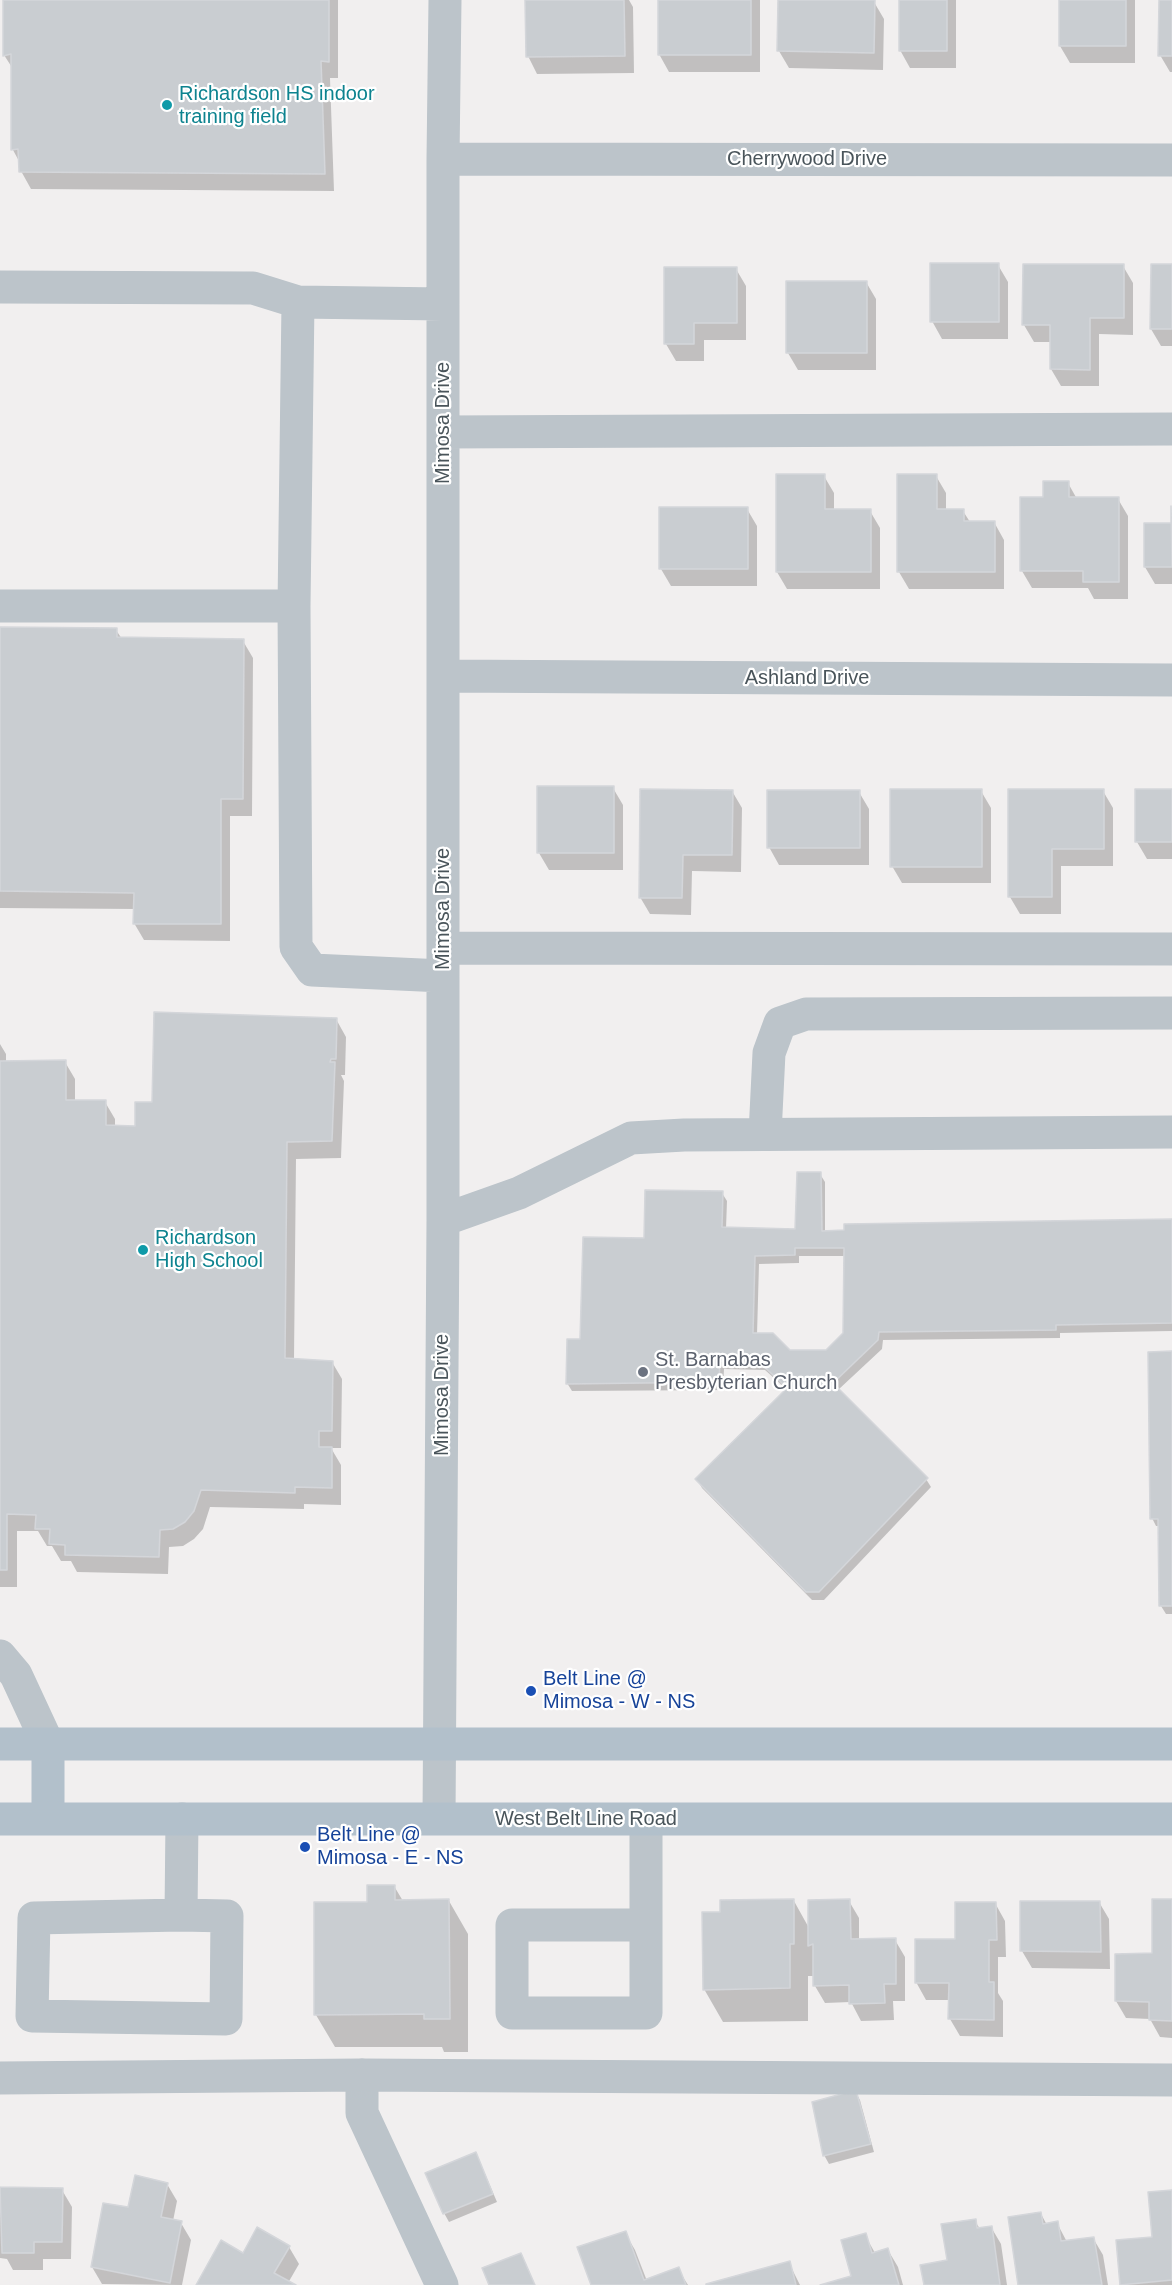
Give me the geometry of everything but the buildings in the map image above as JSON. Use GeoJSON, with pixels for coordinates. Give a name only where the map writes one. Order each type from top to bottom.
{"type":"FeatureCollection","features":[{"type":"Feature","properties":{"kind":"main road"},"geometry":{"type":"LineString","coordinates":[[0,1744],[1172,1744]]}},
{"type":"Feature","properties":{"kind":"main road"},"geometry":{"type":"LineString","coordinates":[[48,1744],[48,1819]]}},
{"type":"Feature","properties":{"kind":"main road","name":"West Belt Line Road"},"geometry":{"type":"LineString","coordinates":[[0,1819],[1172,1819]]}},
{"type":"Feature","properties":{"kind":"street","name":"Mimosa Drive"},"geometry":{"type":"LineString","coordinates":[[439,1818],[443,1220],[445,0]]}},
{"type":"Feature","properties":{"kind":"street","name":"Cherrywood Drive"},"geometry":{"type":"LineString","coordinates":[[443,159],[1172,160]]}},
{"type":"Feature","properties":{"kind":"street"},"geometry":{"type":"LineString","coordinates":[[0,287],[253,288],[298,302],[443,304]]}},
{"type":"Feature","properties":{"kind":"street"},"geometry":{"type":"LineString","coordinates":[[298,302],[294,606],[296,947],[312,970],[443,962],[1172,949]]}},
{"type":"Feature","properties":{"kind":"street"},"geometry":{"type":"LineString","coordinates":[[443,432],[1172,429]]}},
{"type":"Feature","properties":{"kind":"street"},"geometry":{"type":"LineString","coordinates":[[0,606],[294,606]]}},
{"type":"Feature","properties":{"kind":"street","name":"Ashland Drive"},"geometry":{"type":"LineString","coordinates":[[443,676],[1172,680]]}},
{"type":"Feature","properties":{"kind":"street"},"geometry":{"type":"LineString","coordinates":[[765,1134],[770,1053],[773,1043],[780,1023],[806,1014],[1172,1013]]}},
{"type":"Feature","properties":{"kind":"street"},"geometry":{"type":"LineString","coordinates":[[443,1220],[519,1193],[631,1138],[765,1134],[1172,1132]]}},
{"type":"Feature","properties":{"kind":"street"},"geometry":{"type":"LineString","coordinates":[[0,1656],[16,1675],[48,1744]]}},
{"type":"Feature","properties":{"kind":"street"},"geometry":{"type":"LineString","coordinates":[[181,1915],[182,1819]]}},
{"type":"Feature","properties":{"kind":"street"},"geometry":{"type":"LineString","coordinates":[[646,1820],[646,1925],[646,2013],[512,2013],[512,1925],[646,1925]]}},
{"type":"Feature","properties":{"kind":"street"},"geometry":{"type":"LineString","coordinates":[[181,1915],[227,1916],[226,2019],[33,2016],[34,1918],[181,1915]]}},
{"type":"Feature","properties":{"kind":"street"},"geometry":{"type":"LineString","coordinates":[[362,2075],[362,2113],[442,2285]]}},
{"type":"Feature","properties":{"kind":"street"},"geometry":{"type":"LineString","coordinates":[[0,2078],[362,2075],[1172,2080]]}},
{"type":"Feature","properties":{"kind":"place","name":"Richardson HS indoor training field"},"geometry":{"type":"Point","coordinates":[167,105]}},
{"type":"Feature","properties":{"kind":"place","name":"Richardson High School"},"geometry":{"type":"Point","coordinates":[143,1250]}},
{"type":"Feature","properties":{"kind":"place","name":"St. Barnabas Presbyterian Church"},"geometry":{"type":"Point","coordinates":[643,1372]}},
{"type":"Feature","properties":{"kind":"place","name":"Belt Line @ Mimosa - W - NS"},"geometry":{"type":"Point","coordinates":[531,1691]}},
{"type":"Feature","properties":{"kind":"place","name":"Belt Line @ Mimosa - E - NS"},"geometry":{"type":"Point","coordinates":[305,1847]}}]}
